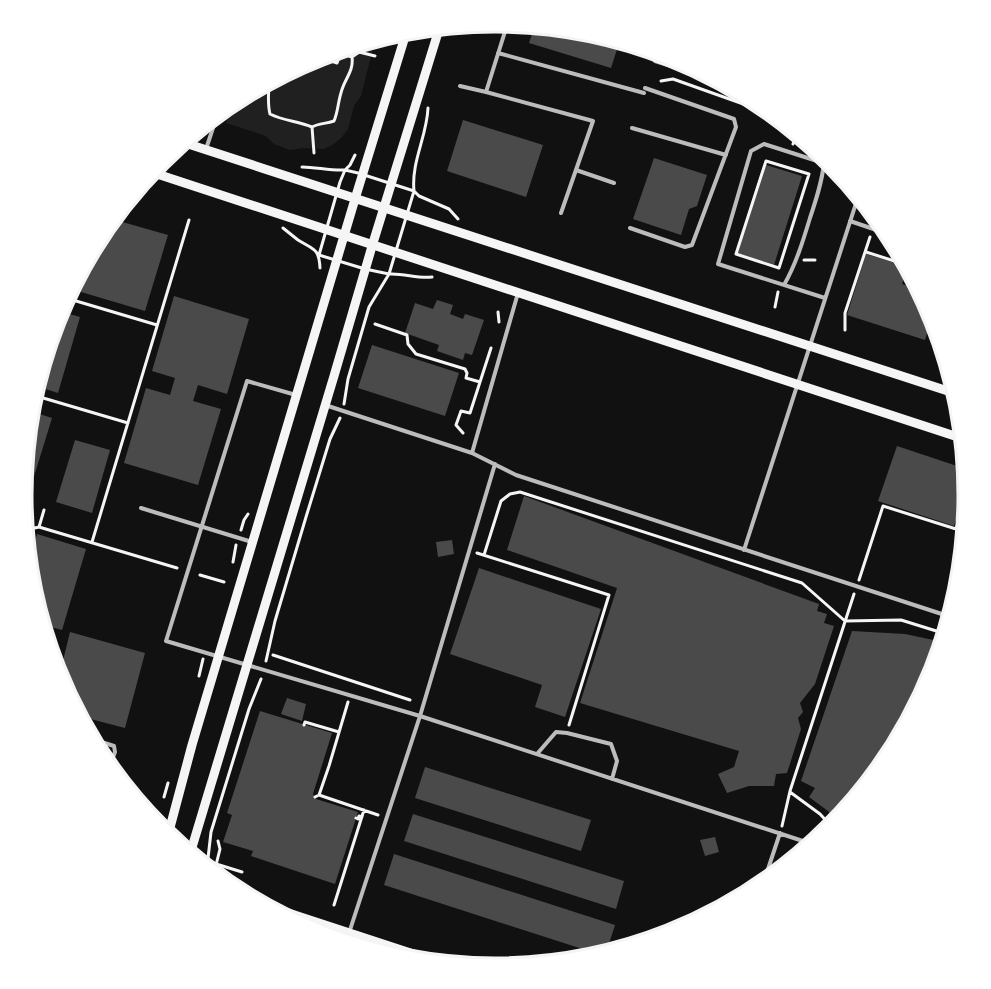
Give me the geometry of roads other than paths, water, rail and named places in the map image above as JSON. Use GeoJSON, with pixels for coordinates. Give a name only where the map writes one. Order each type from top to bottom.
{"type":"FeatureCollection","features":[{"type":"Feature","properties":{"kind":"main road"},"geometry":{"type":"LineString","coordinates":[[196,848],[247,665],[437,35]]}},
{"type":"Feature","properties":{"kind":"main road"},"geometry":{"type":"LineString","coordinates":[[171,825],[192,745],[404,40]]}},
{"type":"Feature","properties":{"kind":"main road"},"geometry":{"type":"LineString","coordinates":[[191,145],[947,391]]}},
{"type":"Feature","properties":{"kind":"main road"},"geometry":{"type":"LineString","coordinates":[[160,175],[955,436]]}},
{"type":"Feature","properties":{"kind":"lane"},"geometry":{"type":"LineString","coordinates":[[486,92],[505,32]]}},
{"type":"Feature","properties":{"kind":"lane"},"geometry":{"type":"LineString","coordinates":[[498,53],[645,90],[734,119],[736,127],[692,245],[685,247],[630,228]]}},
{"type":"Feature","properties":{"kind":"lane"},"geometry":{"type":"LineString","coordinates":[[655,61],[668,65]]}},
{"type":"Feature","properties":{"kind":"lane"},"geometry":{"type":"LineString","coordinates":[[460,86],[593,121],[561,213]]}},
{"type":"Feature","properties":{"kind":"lane"},"geometry":{"type":"LineString","coordinates":[[206,150],[213,128]]}},
{"type":"Feature","properties":{"kind":"lane"},"geometry":{"type":"LineString","coordinates":[[632,128],[726,155]]}},
{"type":"Feature","properties":{"kind":"lane"},"geometry":{"type":"LineString","coordinates":[[816,161],[764,144],[751,151],[718,264],[825,298]]}},
{"type":"Feature","properties":{"kind":"lane"},"geometry":{"type":"LineString","coordinates":[[784,285],[800,252],[821,183],[823,167]]}},
{"type":"Feature","properties":{"kind":"lane"},"geometry":{"type":"LineString","coordinates":[[576,170],[614,183]]}},
{"type":"Feature","properties":{"kind":"lane"},"geometry":{"type":"LineString","coordinates":[[744,550],[856,204]]}},
{"type":"Feature","properties":{"kind":"lane"},"geometry":{"type":"LineString","coordinates":[[850,221],[875,229]]}},
{"type":"Feature","properties":{"kind":"lane"},"geometry":{"type":"LineString","coordinates":[[472,453],[518,292]]}},
{"type":"Feature","properties":{"kind":"lane"},"geometry":{"type":"LineString","coordinates":[[297,395],[247,381],[166,641],[420,716],[803,841]]}},
{"type":"Feature","properties":{"kind":"lane"},"geometry":{"type":"LineString","coordinates":[[325,405],[472,453],[516,475],[943,614]]}},
{"type":"Feature","properties":{"kind":"lane"},"geometry":{"type":"LineString","coordinates":[[349,934],[420,716],[495,464]]}},
{"type":"Feature","properties":{"kind":"lane"},"geometry":{"type":"LineString","coordinates":[[141,508],[253,542]]}},
{"type":"Feature","properties":{"kind":"lane"},"geometry":{"type":"LineString","coordinates":[[537,754],[556,732],[567,732],[611,744],[617,761],[612,779]]}},
{"type":"Feature","properties":{"kind":"lane"},"geometry":{"type":"LineString","coordinates":[[106,744],[114,746],[114,756]]}},
{"type":"Feature","properties":{"kind":"lane"},"geometry":{"type":"LineString","coordinates":[[768,868],[780,833]]}}]}
